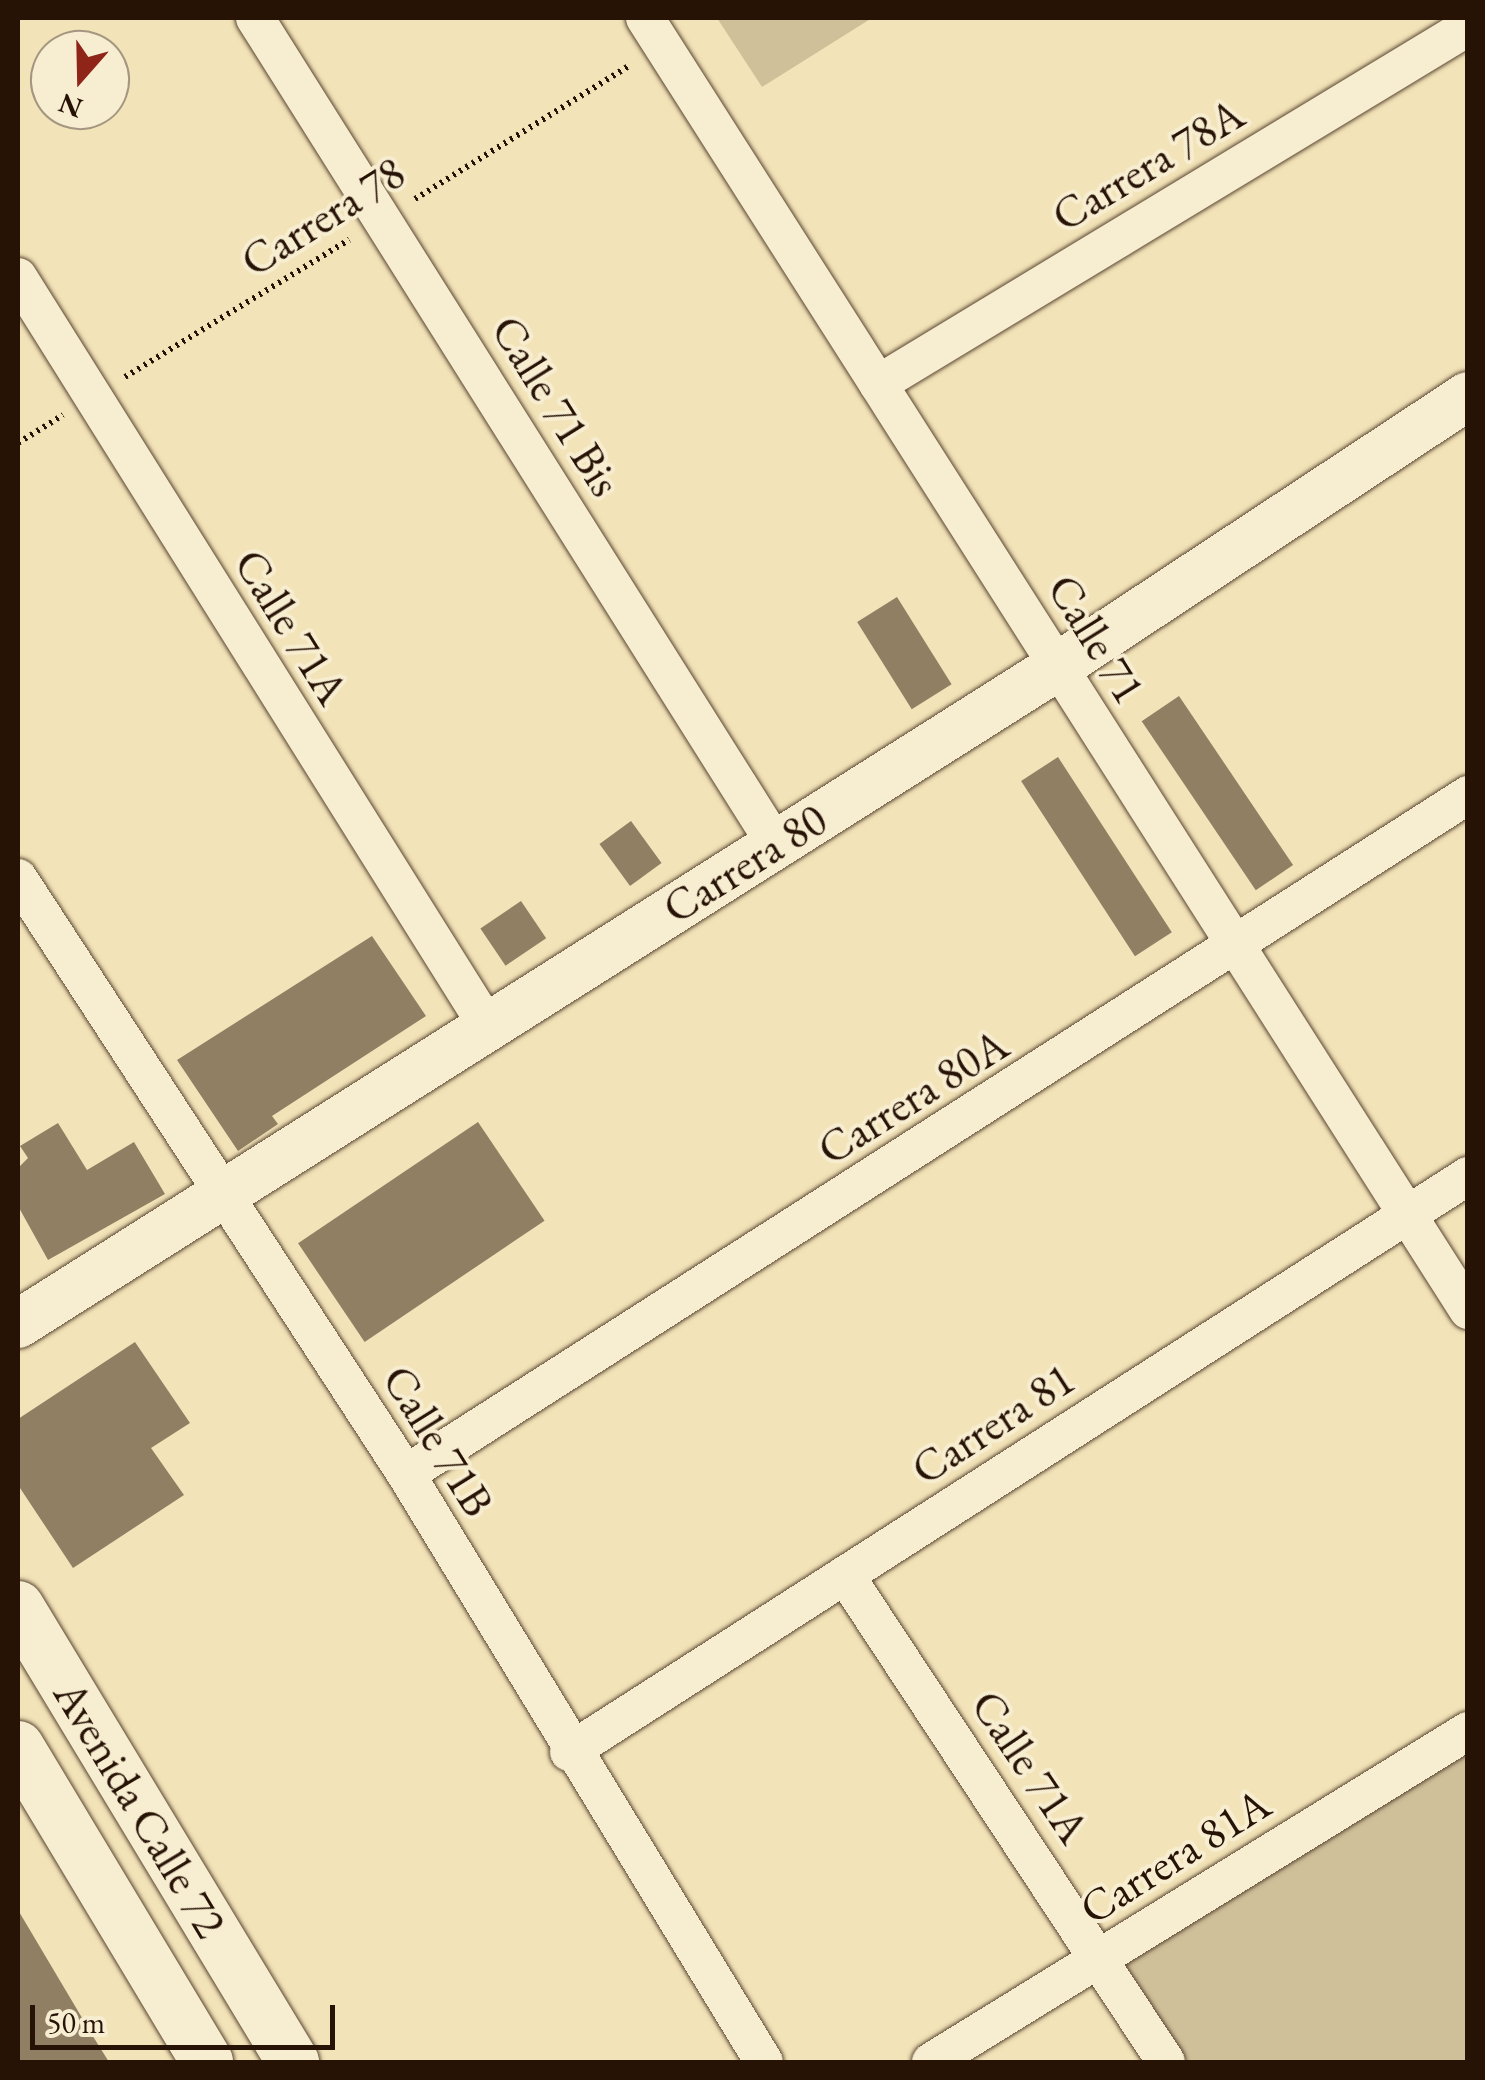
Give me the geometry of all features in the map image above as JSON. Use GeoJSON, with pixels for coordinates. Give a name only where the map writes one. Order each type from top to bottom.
{"type":"FeatureCollection","features":[{"type":"Feature","properties":{"kind":"main road","name":"Avenida Calle 72"},"geometry":{"type":"LineString","coordinates":[[18,1607],[293,2062]]}},
{"type":"Feature","properties":{"kind":"main road","name":"Avenida Calle 72"},"geometry":{"type":"LineString","coordinates":[[18,1747],[207,2062]]}},
{"type":"Feature","properties":{"kind":"street","name":"Calle 71 Bis"},"geometry":{"type":"LineString","coordinates":[[255,18],[776,845]]}},
{"type":"Feature","properties":{"kind":"street","name":"Carrera 78A"},"geometry":{"type":"LineString","coordinates":[[878,384],[1468,27]]}},
{"type":"Feature","properties":{"kind":"street","name":"Calle 71"},"geometry":{"type":"LineString","coordinates":[[654,31],[1468,1310]]}},
{"type":"Feature","properties":{"kind":"street","name":"Calle 71A"},"geometry":{"type":"LineString","coordinates":[[18,277],[90,398],[488,1027]]}},
{"type":"Feature","properties":{"kind":"street","name":"Carrera 80"},"geometry":{"type":"LineString","coordinates":[[18,1324],[1058,666],[1468,396]]}},
{"type":"Feature","properties":{"kind":"street","name":"Carrera 80A"},"geometry":{"type":"LineString","coordinates":[[406,1474],[1237,948],[1468,795]]}},
{"type":"Feature","properties":{"kind":"street","name":"Calle 71B"},"geometry":{"type":"LineString","coordinates":[[18,878],[221,1196],[406,1474],[569,1752],[764,2062]]}},
{"type":"Feature","properties":{"kind":"street","name":"Carrera 81"},"geometry":{"type":"LineString","coordinates":[[569,1752],[1468,1176]]}},
{"type":"Feature","properties":{"kind":"street","name":"Calle 71A"},"geometry":{"type":"LineString","coordinates":[[845,1575],[1166,2062]]}},
{"type":"Feature","properties":{"kind":"street","name":"Carrera 81A"},"geometry":{"type":"LineString","coordinates":[[932,2062],[1468,1730]]}},
{"type":"Feature","properties":{"kind":"path","name":"Carrera 78"},"geometry":{"type":"LineString","coordinates":[[18,443],[382,220],[654,31]]}},
{"type":"Feature","properties":{"kind":"shaded area"},"geometry":{"type":"Polygon","coordinates":[[[717,18],[872,18],[762,87],[717,18]]]}},
{"type":"Feature","properties":{"kind":"shaded area"},"geometry":{"type":"Polygon","coordinates":[[[1467,1742],[1467,2062],[1187,2062],[1123,1961],[1467,1742]]]}},
{"type":"Feature","properties":{"kind":"building"},"geometry":{"type":"Polygon","coordinates":[[[897,597],[952,684],[912,709],[857,622],[897,597]]]}},
{"type":"Feature","properties":{"kind":"building"},"geometry":{"type":"Polygon","coordinates":[[[1179,696],[1293,865],[1256,890],[1142,721],[1179,696]]]}},
{"type":"Feature","properties":{"kind":"building"},"geometry":{"type":"Polygon","coordinates":[[[1058,757],[1172,932],[1135,956],[1021,781],[1058,757]]]}},
{"type":"Feature","properties":{"kind":"building"},"geometry":{"type":"Polygon","coordinates":[[[631,821],[662,863],[630,886],[599,844],[631,821]]]}},
{"type":"Feature","properties":{"kind":"building"},"geometry":{"type":"Polygon","coordinates":[[[521,901],[546,938],[506,966],[480,928],[521,901]]]}},
{"type":"Feature","properties":{"kind":"building"},"geometry":{"type":"Polygon","coordinates":[[[372,936],[426,1016],[272,1116],[278,1124],[238,1151],[177,1060],[372,936]]]}},
{"type":"Feature","properties":{"kind":"building"},"geometry":{"type":"Polygon","coordinates":[[[478,1122],[545,1221],[365,1342],[298,1243],[478,1122]]]}},
{"type":"Feature","properties":{"kind":"building"},"geometry":{"type":"Polygon","coordinates":[[[58,1123],[87,1170],[134,1142],[165,1194],[48,1260],[18,1206],[18,1168],[28,1158],[20,1146],[58,1123]]]}},
{"type":"Feature","properties":{"kind":"building"},"geometry":{"type":"Polygon","coordinates":[[[135,1342],[190,1423],[151,1448],[184,1495],[73,1568],[18,1485],[18,1419],[135,1342]]]}},
{"type":"Feature","properties":{"kind":"building"},"geometry":{"type":"Polygon","coordinates":[[[18,1910],[94,2038],[109,2062],[18,2062],[18,1910]]]}}]}
